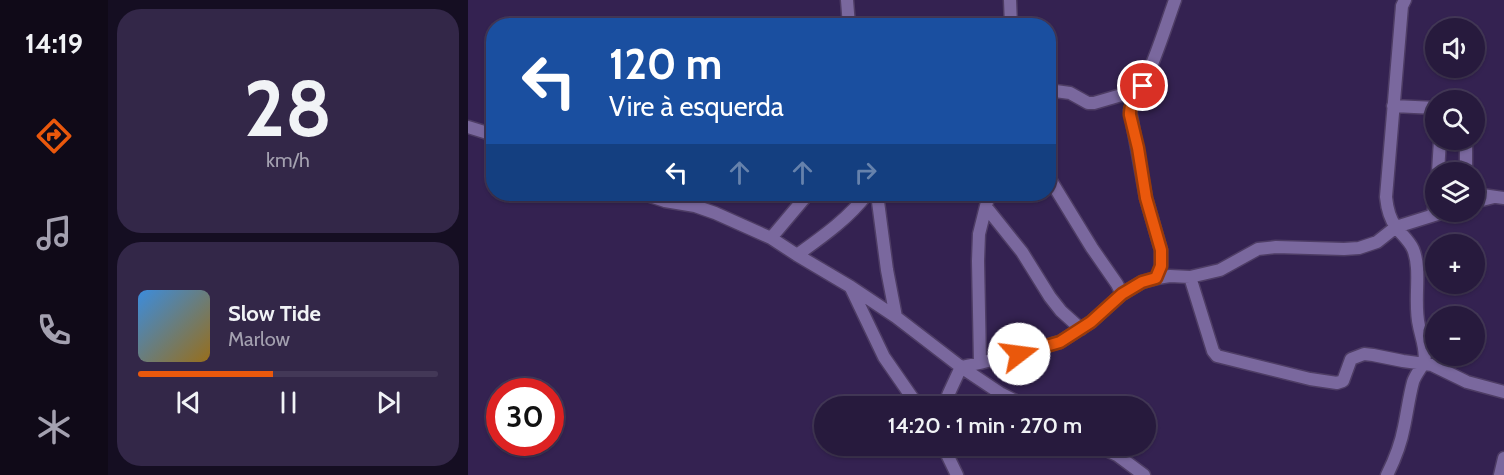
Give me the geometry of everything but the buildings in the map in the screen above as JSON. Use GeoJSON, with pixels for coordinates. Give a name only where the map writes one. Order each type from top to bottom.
{"type":"FeatureCollection","features":[{"type":"Feature","properties":{"kind":"street"},"geometry":{"type":"LineString","coordinates":[[847,0],[848,18]]}},
{"type":"Feature","properties":{"kind":"street"},"geometry":{"type":"LineString","coordinates":[[1010,0],[1011,18]]}},
{"type":"Feature","properties":{"kind":"street"},"geometry":{"type":"LineString","coordinates":[[1156,278],[1161,266],[1161,250],[1146,198],[1130,110],[1160,45],[1175,0]]}},
{"type":"Feature","properties":{"kind":"street"},"geometry":{"type":"LineString","coordinates":[[1387,475],[1404,430],[1413,382],[1424,364],[1416,306],[1417,274],[1413,249],[1396,227],[1387,208],[1386,197],[1402,6],[1405,0]]}},
{"type":"Feature","properties":{"kind":"street"},"geometry":{"type":"LineString","coordinates":[[1056,91],[1070,93],[1088,103],[1094,103],[1143,86]]}},
{"type":"Feature","properties":{"kind":"street"},"geometry":{"type":"LineString","coordinates":[[1393,106],[1425,107]]}},
{"type":"Feature","properties":{"kind":"street"},"geometry":{"type":"LineString","coordinates":[[468,127],[486,133]]}},
{"type":"Feature","properties":{"kind":"street"},"geometry":{"type":"LineString","coordinates":[[1056,189],[1122,294]]}},
{"type":"Feature","properties":{"kind":"street"},"geometry":{"type":"LineString","coordinates":[[679,201],[715,213],[771,238],[896,317],[961,367],[1006,396]]}},
{"type":"Feature","properties":{"kind":"street"},"geometry":{"type":"LineString","coordinates":[[771,238],[802,201]]}},
{"type":"Feature","properties":{"kind":"street"},"geometry":{"type":"LineString","coordinates":[[797,255],[844,219],[861,201]]}},
{"type":"Feature","properties":{"kind":"street"},"geometry":{"type":"LineString","coordinates":[[878,201],[896,317]]}},
{"type":"Feature","properties":{"kind":"street"},"geometry":{"type":"LineString","coordinates":[[980,363],[979,234],[988,201]]}},
{"type":"Feature","properties":{"kind":"street"},"geometry":{"type":"LineString","coordinates":[[987,207],[1022,252],[1060,311],[1081,329]]}},
{"type":"Feature","properties":{"kind":"street"},"geometry":{"type":"LineString","coordinates":[[961,367],[1060,342],[1101,314],[1122,294],[1142,282],[1170,276],[1190,277],[1220,270],[1258,249],[1276,247],[1359,248],[1377,242],[1396,227],[1425,217]]}},
{"type":"Feature","properties":{"kind":"street"},"geometry":{"type":"LineString","coordinates":[[1190,277],[1213,351],[1217,356],[1310,379],[1337,383],[1343,381],[1351,359],[1364,354],[1373,355],[1440,368],[1467,382],[1504,393]]}},
{"type":"Feature","properties":{"kind":"street"},"geometry":{"type":"LineString","coordinates":[[851,287],[884,357],[911,396]]}},
{"type":"Feature","properties":{"kind":"street"},"geometry":{"type":"LineString","coordinates":[[948,396],[961,367]]}},
{"type":"Feature","properties":{"kind":"street"},"geometry":{"type":"LineString","coordinates":[[948,456],[957,475]]}},
{"type":"Feature","properties":{"kind":"street"},"geometry":{"type":"LineString","coordinates":[[1118,456],[1144,475]]}},
{"type":"Feature","properties":{"kind":"street"},"geometry":{"type":"LineString","coordinates":[[1500,475],[1504,458]]}},
{"type":"Feature","properties":{"kind":"route"},"geometry":{"type":"LineString","coordinates":[[1019,354],[1060,342],[1091,322],[1122,294],[1142,282],[1156,278],[1161,266],[1161,250],[1146,198],[1130,115],[1134,99],[1143,86]]}}]}
